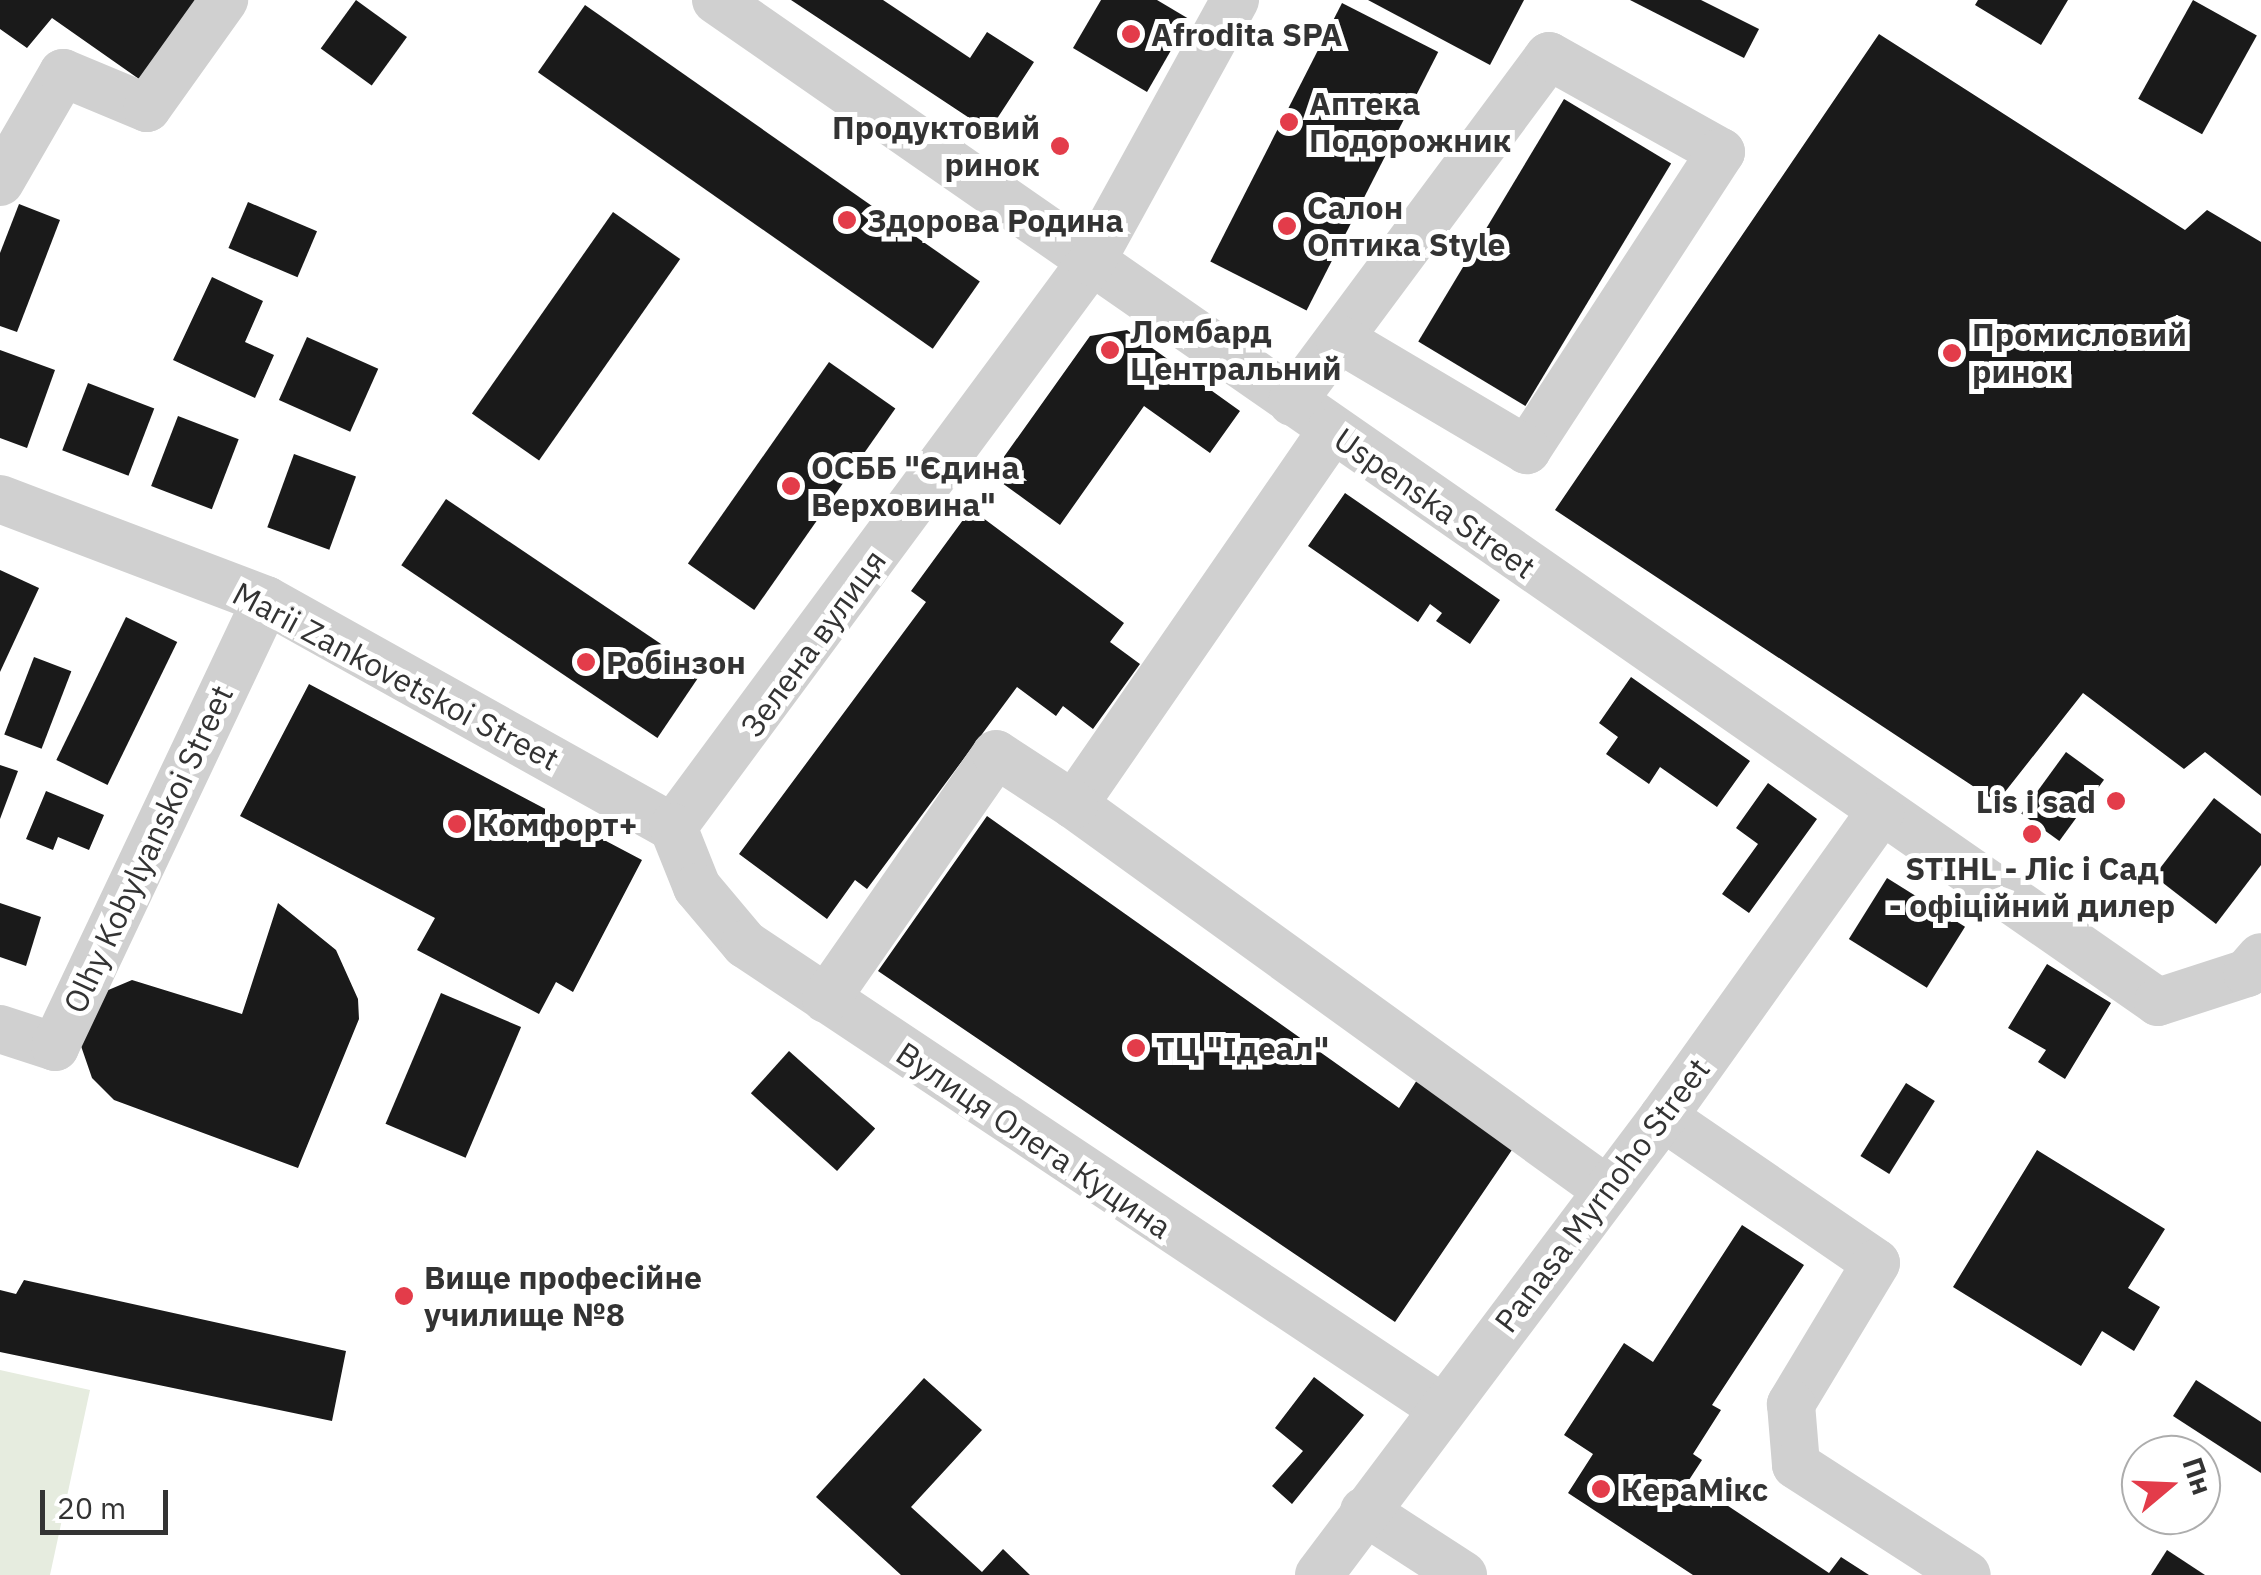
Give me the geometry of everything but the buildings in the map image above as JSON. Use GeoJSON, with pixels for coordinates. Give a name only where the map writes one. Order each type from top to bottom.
{"type":"FeatureCollection","features":[{"type":"Feature","properties":{"kind":"street"},"geometry":{"type":"LineString","coordinates":[[0,182],[64,73],[148,108],[224,0]]}},
{"type":"Feature","properties":{"kind":"street","name":"Uspenska Street"},"geometry":{"type":"LineString","coordinates":[[716,0],[1331,432],[2158,1002],[2256,970]]}},
{"type":"Feature","properties":{"kind":"street","name":"Зелена вулиця"},"geometry":{"type":"LineString","coordinates":[[673,827],[1091,262],[1235,0]]}},
{"type":"Feature","properties":{"kind":"street"},"geometry":{"type":"LineString","coordinates":[[1292,402],[1549,56],[1721,152],[1527,450],[1339,339]]}},
{"type":"Feature","properties":{"kind":"street"},"geometry":{"type":"LineString","coordinates":[[1074,806],[1331,432]]}},
{"type":"Feature","properties":{"kind":"street","name":"Marii Zankovetskoi Street"},"geometry":{"type":"LineString","coordinates":[[0,499],[266,600],[673,827]]}},
{"type":"Feature","properties":{"kind":"street","name":"Olhy Kobylyanskoi Street"},"geometry":{"type":"LineString","coordinates":[[0,1029],[55,1047],[266,600]]}},
{"type":"Feature","properties":{"kind":"street"},"geometry":{"type":"LineString","coordinates":[[826,999],[996,754],[1607,1190]]}},
{"type":"Feature","properties":{"kind":"street","name":"Panasa Myrnoho Street"},"geometry":{"type":"LineString","coordinates":[[1319,1575],[1663,1116],[1880,812]]}},
{"type":"Feature","properties":{"kind":"street","name":"Вулиця Олега Куцина"},"geometry":{"type":"LineString","coordinates":[[673,827],[697,887],[745,944],[1442,1408]]}},
{"type":"Feature","properties":{"kind":"street"},"geometry":{"type":"LineString","coordinates":[[1663,1116],[1876,1263],[1791,1404],[1796,1465],[1967,1575]]}},
{"type":"Feature","properties":{"kind":"street"},"geometry":{"type":"LineString","coordinates":[[1364,1511],[1462,1575]]}},
{"type":"Feature","properties":{"kind":"shaded area"},"geometry":{"type":"Polygon","coordinates":[[[0,1370],[90,1390],[50,1575],[0,1575],[0,1370]]]}},
{"type":"Feature","properties":{"kind":"place","name":"Afrodita SPA"},"geometry":{"type":"Point","coordinates":[1131,34]}},
{"type":"Feature","properties":{"kind":"place","name":"Аптека Подорожник"},"geometry":{"type":"Point","coordinates":[1289,122]}},
{"type":"Feature","properties":{"kind":"place","name":"Продуктовий ринок"},"geometry":{"type":"Point","coordinates":[1060,146]}},
{"type":"Feature","properties":{"kind":"place","name":"Здорова Родина"},"geometry":{"type":"Point","coordinates":[847,220]}},
{"type":"Feature","properties":{"kind":"place","name":"Салон Оптика Style"},"geometry":{"type":"Point","coordinates":[1287,226]}},
{"type":"Feature","properties":{"kind":"place","name":"Ломбард Центральний"},"geometry":{"type":"Point","coordinates":[1110,350]}},
{"type":"Feature","properties":{"kind":"place","name":"Промисловий ринок"},"geometry":{"type":"Point","coordinates":[1952,353]}},
{"type":"Feature","properties":{"kind":"place","name":"ОСББ \"Єдина Верховина\""},"geometry":{"type":"Point","coordinates":[791,486]}},
{"type":"Feature","properties":{"kind":"place","name":"Робінзон"},"geometry":{"type":"Point","coordinates":[586,662]}},
{"type":"Feature","properties":{"kind":"place","name":"Lis i sad"},"geometry":{"type":"Point","coordinates":[2116,801]}},
{"type":"Feature","properties":{"kind":"place","name":"Комфорт+"},"geometry":{"type":"Point","coordinates":[457,824]}},
{"type":"Feature","properties":{"kind":"place","name":"STIHL - Ліс і Сад - офіційний дилер"},"geometry":{"type":"Point","coordinates":[2032,834]}},
{"type":"Feature","properties":{"kind":"place","name":"ТЦ \"Ідеал\""},"geometry":{"type":"Point","coordinates":[1136,1048]}},
{"type":"Feature","properties":{"kind":"place","name":"Вище професійне училище №8"},"geometry":{"type":"Point","coordinates":[404,1296]}},
{"type":"Feature","properties":{"kind":"place","name":"КераМікс"},"geometry":{"type":"Point","coordinates":[1601,1489]}}]}
